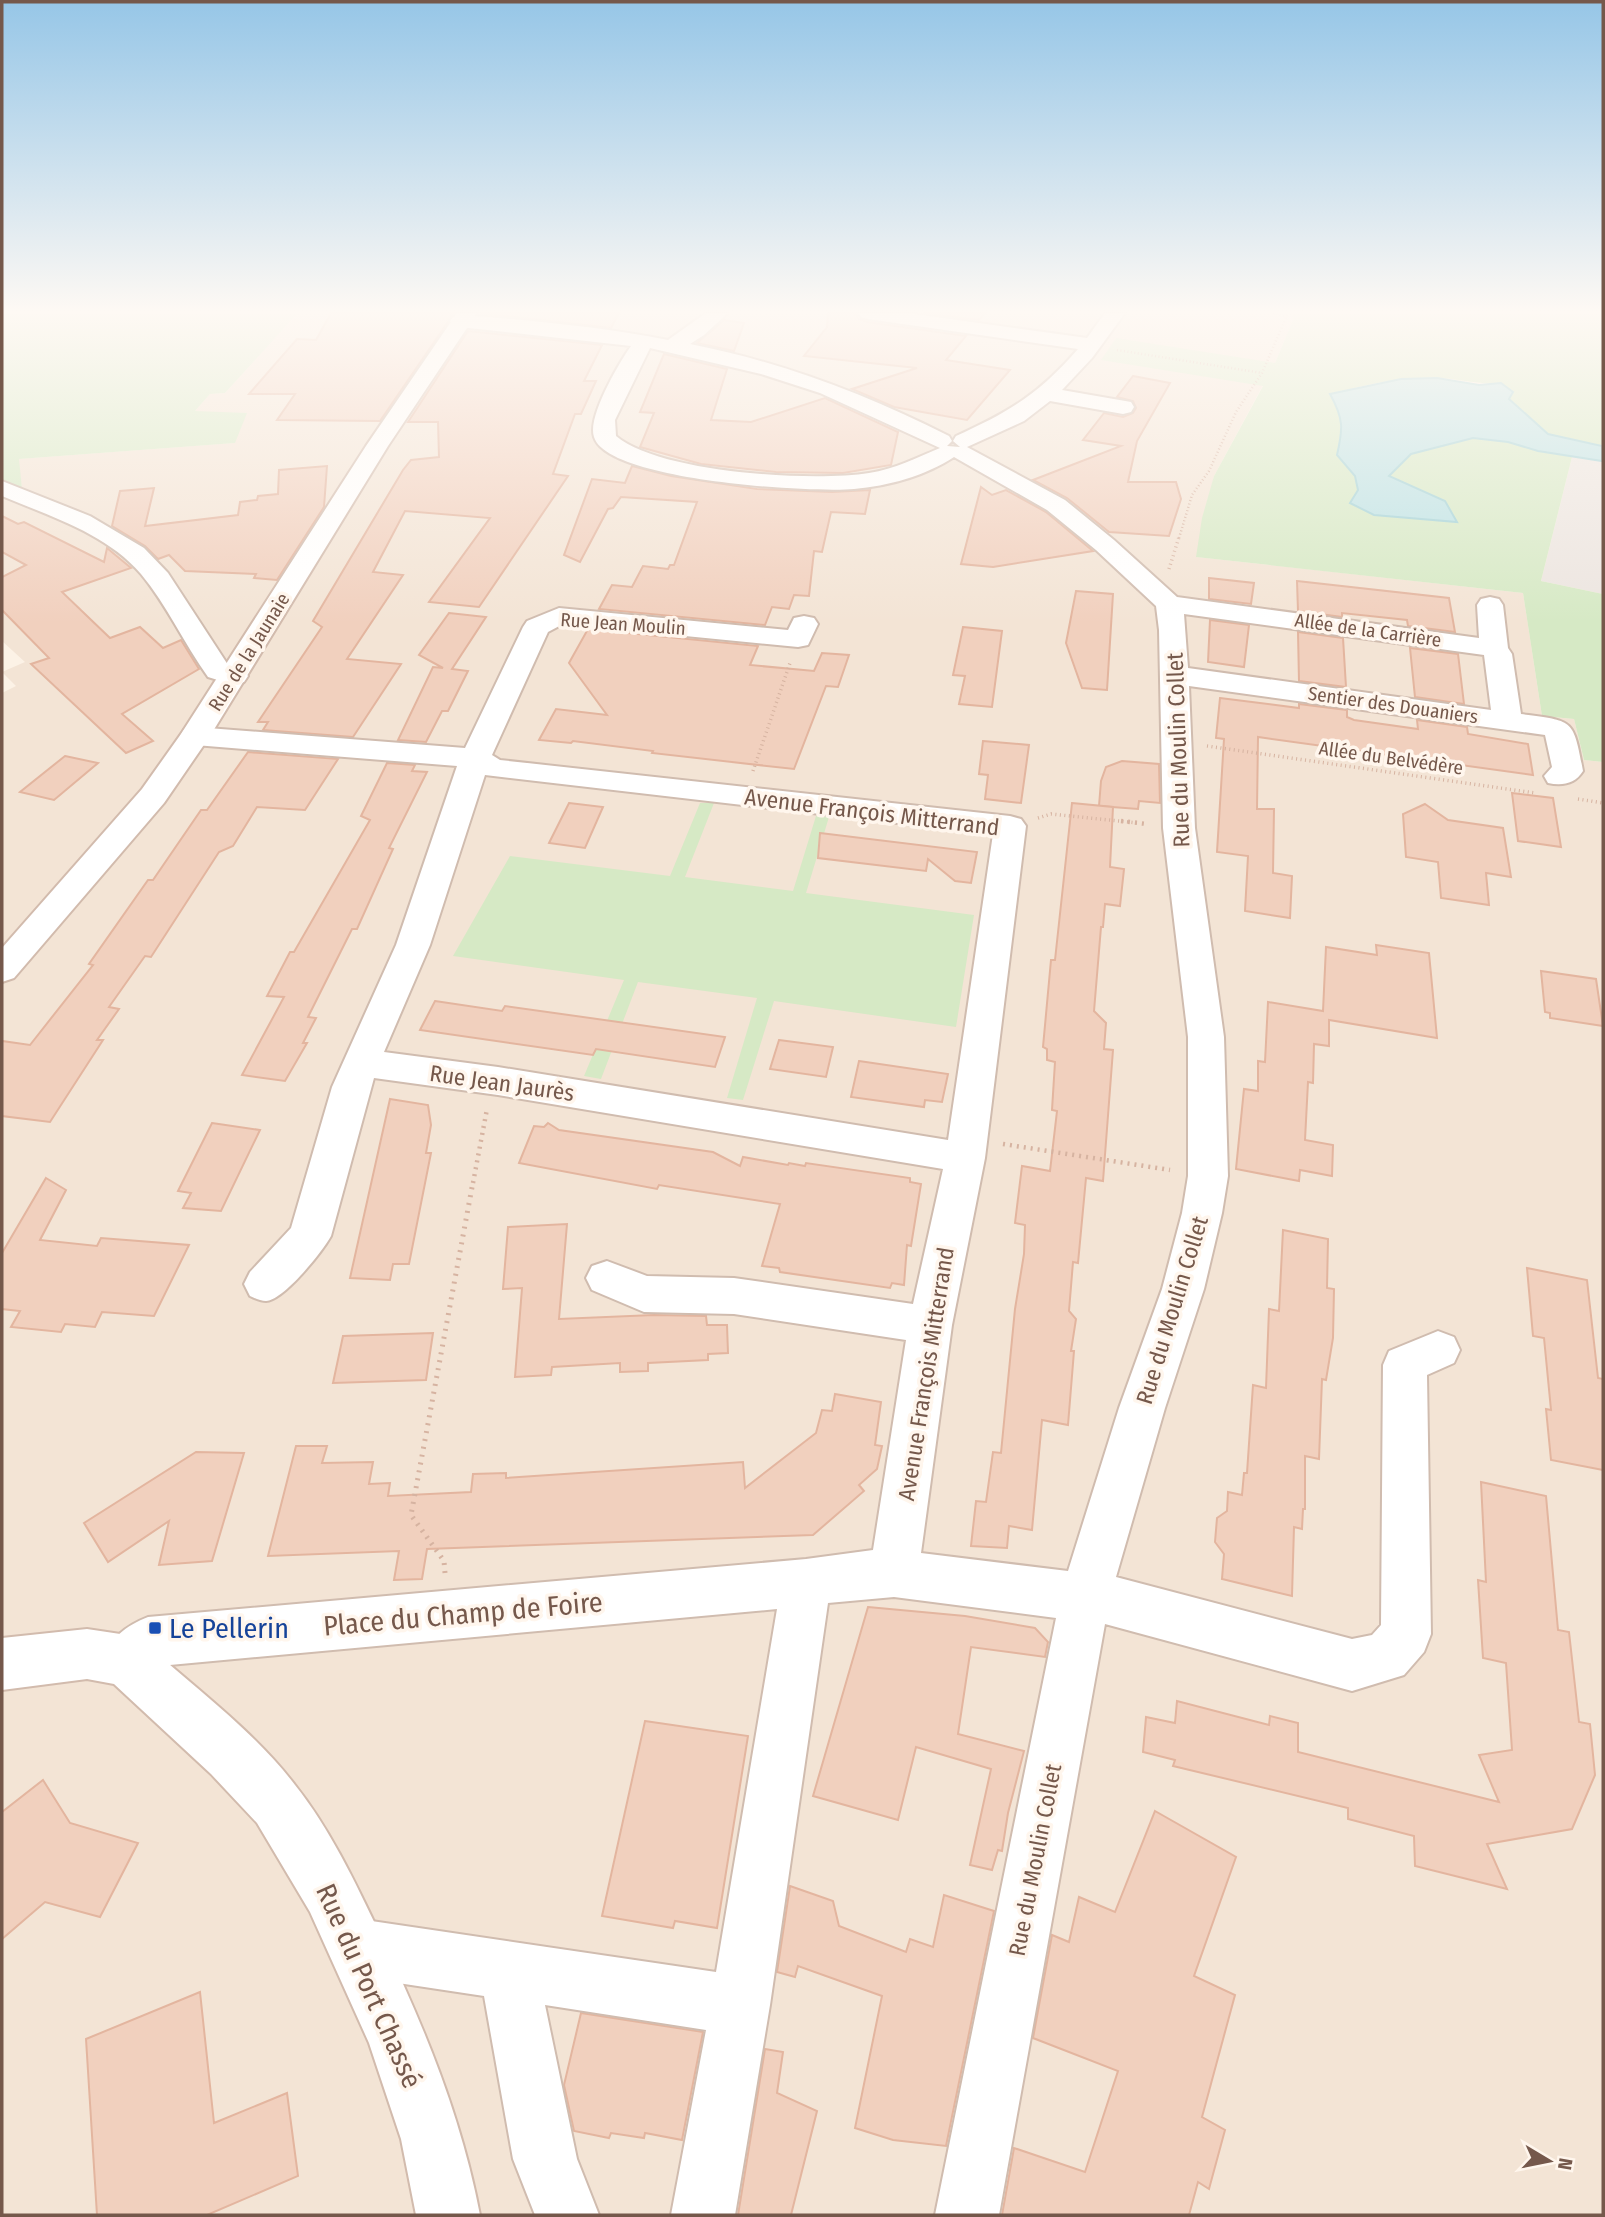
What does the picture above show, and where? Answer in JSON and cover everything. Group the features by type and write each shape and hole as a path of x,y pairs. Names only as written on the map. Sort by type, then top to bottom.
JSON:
{"street":[{"name":"Rue de la Jaunaie","path":"2,970 153,796 234,676 397,416"},
{"path":"605,416 606,438 621,451 647,461 797,483 845,483 882,478 920,465 1013,416"},
{"path":"896,416 1056,505 1163,597"},
{"path":"3,488 94,528 128,549 149,567 218,671 234,676"},
{"name":"Allée de la Carrière","path":"1163,597 1494,648"},
{"name":"Rue du Moulin Collet","path":"967,2215 1085,1598 1142,1408 1183,1289 1202,1213 1208,1176 1206,1037 1178,828 1172,625 1163,597"},
{"path":"1490,605 1494,648 1498,654 1507,720"},
{"name":"Rue Jean Moulin","path":"475,758 537,627 549,619 559,616 801,632"},
{"name":"Sentier des Douaniers","path":"1174,675 1553,727 1561,732 1568,771 1558,789"},
{"name":"Avenue François Mitterrand","path":"195,736 475,758 492,768 1010,826 966,1148 930,1325 894,1573"},
{"path":"265,1284 310,1236 351,1087 413,945 475,758"},
{"name":"Rue Jean Jaurès","path":"361,1063 966,1148"},
{"path":"607,1278 644,1294 734,1296 930,1325"},
{"name":"Place du Champ de Foire","path":"127,1661 148,1642 894,1573 1120,1602 1352,1665 1386,1657 1406,1634 1405,1365 1438,1350"},
{"path":"703,2215 740,2005 806,1583"},
{"path":"2,1664 88,1654 127,1661"},
{"name":"Rue du Port Chassé","path":"127,1661 230,1755 276,1804 330,1892 397,2036 432,2139 448,2215"},
{"path":"358,1948 740,2005"},
{"path":"509,1971 545,2158 567,2215"}],"path":[{"path":"1163,597 1183,518 1192,495 1209,471 1234,416"},
{"path":"744,797 801,632"},
{"name":"Allée du Belvédère","path":"1176,746 1558,789 1603,803"},
{"path":"1010,826 1051,814 1178,828"},
{"path":"450,1615 444,1561 411,1515 485,1114 498,1081"},
{"path":"966,1148 1208,1176"}],"shaded area":[{"path":"200,416 1246,416 1214,476 1197,557 1523,593 1542,716 1574,719 1584,760 1603,762 1603,2215 2,2215 2,693 16,686 2,672 25,662 2,641 2,500 22,489 18,459 234,443"},
{"path":"1602,446 1603,594 1541,581 1572,457 1602,461"}],"green space":[{"path":"2,416 246,416 235,443 19,459 22,489 2,500"},
{"path":"1246,416 1339,416 1340,439 1337,455 1355,476 1358,490 1416,489 1389,476 1411,454 1473,438 1508,442 1572,457 1541,581 1603,594 1603,762 1584,760 1574,719 1542,716 1523,593 1196,557 1202,518 1214,476"},
{"path":"1529,416 1603,416 1603,446 1548,434"},
{"path":"700,803 714,803 685,877 793,891 816,816 829,817 806,893 974,915 956,1027 774,1001 743,1100 727,1098 757,998 638,982 601,1079 584,1076 624,980 453,956 510,856 670,876"}],"water":[{"path":"1339,416 1528,416 1548,434 1602,446 1602,461 1538,451 1508,442 1473,438 1411,454 1389,476 1445,501 1457,522 1374,515 1350,503 1358,490 1355,476 1337,455"}],"building":[{"path":"279,416 383,416 380,421 277,420"},
{"path":"412,416 574,416 553,474 568,476 479,607 429,602 490,518 405,511 373,572 403,575 347,659 401,664 353,737 263,730 268,722 258,722 322,627 313,621 403,470 411,460 439,457 438,422 408,422"},
{"path":"653,416 712,416 711,420 751,422 768,416 865,416 898,432 891,465 843,473 776,472 701,464 640,447"},
{"path":"947,416 970,416 967,420"},
{"path":"1101,416 1151,416 1137,441 1128,482 1176,482 1181,499 1169,536 1109,532 1067,498 1033,480 1121,446 1083,440"},
{"path":"327,466 324,507 277,580 254,578 256,574 185,571 169,555 158,559 145,546 112,526 120,491 154,488 145,526 238,515 240,502 257,500 258,496 278,494 279,470"},
{"path":"632,466 671,476 757,489 832,492 870,490 865,514 831,512 822,552 814,551 809,596 794,595 789,609 772,607 765,625 599,609 612,585 632,587 643,566 668,569 670,565 674,565 697,502 621,497 613,508 608,509 580,562 564,555 592,479 625,483"},
{"path":"981,487 992,495 1006,490 1046,512 1093,551 993,567 961,564"},
{"path":"2,516 18,524 24,522 104,562 107,548 131,568 62,592 110,638 140,627 163,648 181,640 199,669 122,714 153,741 126,753 31,664 49,658 2,610 2,577 26,565 2,552"},
{"path":"1209,578 1254,583 1251,604 1209,599"},
{"path":"1297,581 1449,598 1455,632 1408,626 1407,620 1342,613 1342,617 1298,611"},
{"path":"1076,591 1113,594 1107,690 1082,688 1066,643"},
{"path":"449,613 486,617 452,669 468,671 448,711 442,711 426,742 398,740 433,667 443,668 419,655"},
{"path":"1210,620 1249,625 1244,667 1208,662"},
{"path":"963,627 1002,631 992,707 959,704 965,676 953,675"},
{"path":"588,629 758,646 750,665 814,671 822,653 849,655 838,687 826,686 794,769 573,741 539,740 556,709 607,715 569,663"},
{"path":"1298,632 1343,638 1346,687 1299,681"},
{"path":"1410,648 1458,654 1464,704 1415,697"},
{"path":"1220,698 1299,708 1299,704 1347,710 1347,717 1354,720 1418,729 1417,720 1467,727 1468,734 1528,744 1533,775 1258,737 1257,809 1274,809 1273,873 1292,876 1290,918 1245,911 1248,856 1217,852 1224,739 1216,738"},
{"path":"983,741 1029,745 1021,803 985,799 988,775 979,774"},
{"path":"248,752 338,759 305,810 257,807 233,846 219,852 151,957 145,956 109,1007 119,1009 97,1040 103,1040 50,1122 2,1116 2,1041 30,1045 93,965 89,964 148,880 153,880 201,810 207,810"},
{"path":"65,756 98,763 54,800 20,792"},
{"path":"1122,761 1159,764 1160,803 1139,801 1138,809 1099,806 1101,781 1106,767"},
{"path":"387,763 415,765 412,771 427,772 389,848 393,849 357,929 352,929 308,1017 316,1018 303,1043 307,1043 285,1081 242,1075 284,997 267,996 290,952 294,952 370,820 361,816"},
{"path":"1512,793 1553,798 1561,847 1518,841"},
{"path":"569,803 603,807 585,848 549,843"},
{"path":"1072,803 1113,807 1110,867 1124,869 1120,906 1105,904 1094,1011 1106,1023 1104,1049 1113,1050 1103,1181 1086,1178 1078,1263 1073,1262 1069,1311 1076,1319 1071,1351 1074,1351 1068,1425 1042,1420 1032,1530 1009,1526 1007,1548 971,1546 976,1501 986,1502 993,1452 1001,1453 1015,1309 1024,1254 1025,1225 1015,1223 1022,1166 1050,1171 1057,1111 1052,1110 1055,1062 1047,1060 1047,1049 1043,1047 1051,960 1055,960"},
{"path":"1425,804 1448,820 1503,828 1511,877 1486,873 1489,905 1441,898 1438,862 1406,857 1403,814"},
{"path":"820,833 977,852 971,883 955,881 928,859 926,871 818,858"},
{"path":"1376,945 1429,953 1437,1038 1329,1020 1329,1046 1314,1044 1313,1083 1308,1082 1305,1140 1333,1145 1332,1176 1300,1170 1299,1181 1236,1169 1244,1089 1258,1091 1258,1061 1265,1062 1268,1002 1323,1011 1326,947 1377,955"},
{"path":"1541,971 1596,979 1603,1026 1550,1018 1550,1013 1545,1012"},
{"path":"435,1001 502,1011 505,1006 725,1037 715,1067 596,1049 593,1055 420,1030"},
{"path":"779,1040 833,1047 826,1077 770,1069"},
{"path":"859,1061 948,1074 942,1102 925,1100 924,1107 851,1097"},
{"path":"390,1099 428,1105 431,1125 426,1153 431,1153 409,1264 393,1264 390,1280 350,1278"},
{"path":"212,1123 260,1130 221,1211 183,1208 191,1193 178,1191"},
{"path":"548,1123 559,1130 713,1152 740,1166 743,1157 788,1165 805,1166 806,1163 910,1178 910,1182 921,1184 911,1246 907,1245 904,1285 892,1283 890,1288 780,1272 779,1268 762,1266 780,1204 659,1185 657,1189 519,1163 534,1126 544,1127"},
{"path":"46,1178 66,1190 40,1240 97,1246 101,1238 189,1245 154,1316 102,1312 95,1327 65,1324 61,1332 11,1327 20,1311 2,1309 2,1253"},
{"path":"567,1224 559,1319 706,1316 707,1325 727,1325 728,1353 708,1354 708,1360 648,1363 648,1371 620,1372 620,1363 552,1367 551,1375 515,1377 522,1288 503,1289 508,1227"},
{"path":"1283,1230 1328,1239 1327,1288 1334,1289 1333,1338 1326,1380 1322,1379 1319,1459 1305,1456 1305,1509 1302,1529 1294,1527 1292,1596 1222,1579 1224,1554 1215,1542 1217,1518 1227,1511 1228,1492 1242,1495 1244,1473 1247,1473 1253,1385 1266,1388 1269,1309 1279,1311"},
{"path":"1527,1268 1587,1280 1598,1378 1603,1379 1603,1470 1551,1460 1546,1409 1551,1410 1544,1338 1533,1336"},
{"path":"433,1333 426,1380 333,1383 343,1336"},
{"path":"835,1394 881,1402 875,1445 882,1446 877,1469 859,1485 864,1491 813,1535 427,1549 422,1579 394,1580 399,1551 268,1556 296,1446 327,1446 322,1463 373,1462 369,1484 390,1483 388,1496 471,1492 473,1474 506,1473 506,1478 743,1462 745,1488 816,1433 822,1410 832,1411"},
{"path":"196,1452 244,1453 212,1561 159,1565 169,1521 108,1562 84,1523"},
{"path":"1481,1482 1546,1496 1558,1630 1569,1632 1579,1722 1590,1724 1595,1775 1572,1829 1487,1844 1507,1889 1415,1866 1414,1836 1348,1819 1348,1808 1173,1766 1175,1760 1143,1752 1146,1717 1175,1723 1177,1701 1269,1725 1270,1716 1298,1723 1298,1752 1499,1802 1479,1755 1512,1750 1506,1663 1483,1658 1478,1580 1486,1582"},
{"path":"868,1607 965,1616 1035,1628 1048,1642 1045,1657 971,1647 958,1734 1024,1751 1008,1813 1002,1851 998,1850 992,1870 970,1865 991,1769 916,1747 898,1820 813,1796"},
{"path":"645,1721 748,1736 717,1928 675,1921 673,1928 602,1916"},
{"path":"43,1780 70,1823 138,1843 100,1917 45,1902 2,1939 2,1812"},
{"path":"1155,1811 1236,1857 1194,1976 1235,1995 1202,2117 1225,2130 1209,2189 1198,2182 1189,2215 1002,2215 1014,2148 1085,2172 1118,2071 1033,2038 1052,1935 1069,1942 1079,1897 1115,1912"},
{"path":"790,1886 833,1901 839,1926 906,1952 910,1939 933,1947 944,1895 994,1911 946,2146 893,2140 855,2128 882,1996 798,1966 795,1977 777,1972"},
{"path":"200,1992 214,2123 287,2093 298,2176 207,2215 97,2215 86,2039"},
{"path":"581,2013 703,2032 682,2140 645,2133 644,2138 611,2133 609,2138 574,2131 564,2085"},
{"path":"765,2049 783,2052 777,2093 817,2111 791,2215 738,2215"}],"place":[{"name":"Le Pellerin","path":"155,1628"}]}
